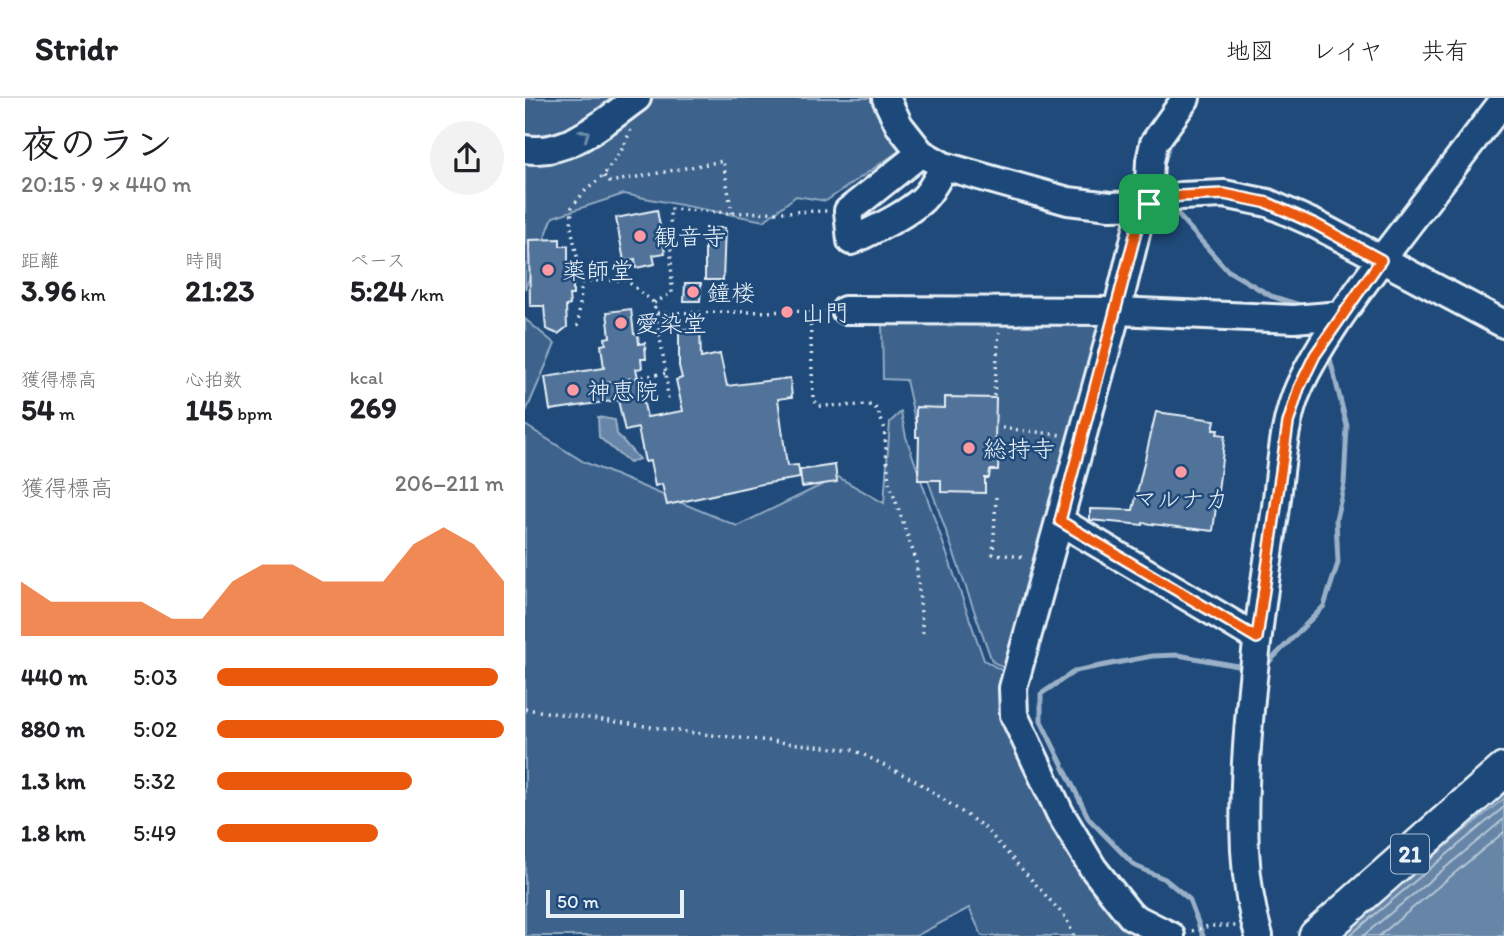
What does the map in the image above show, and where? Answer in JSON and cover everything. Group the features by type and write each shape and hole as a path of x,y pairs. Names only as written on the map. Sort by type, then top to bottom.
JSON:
{"main road":[{"name":"21","path":"1316,936 1504,770"}],"street":[{"path":"525,149 545,151 571,143 617,106 637,98"},
{"path":"886,98 899,125 921,153 944,166 1068,201 1110,206 1146,204 1180,196 1224,194 1268,203 1315,224 1504,324"},
{"path":"1177,934 1131,916 1093,868 1060,813 1014,715 1013,688 1146,204 1154,143 1186,98"},
{"path":"1259,936 1244,848 1248,730 1257,638 1288,423 1299,388 1315,355 1341,315 1504,100"},
{"path":"921,153 848,211 851,242 922,200 935,185 944,166"},
{"path":"845,310 1117,311 1294,319 1341,315"},
{"path":"1060,521 1257,638"}],"path":[{"path":"578,326 582,281 571,227 572,207 584,192 604,175 622,149 637,119 637,98"},
{"path":"604,175 610,182 723,161 732,213"},
{"path":"654,303 672,293 670,209 732,213 848,211"},
{"path":"582,281 626,280 654,303 668,401"},
{"path":"994,396 1001,309"},
{"path":"657,313 810,311 813,399 819,406 871,405 877,410 884,427 889,482 916,560 923,635"},
{"path":"601,384 666,373"},
{"path":"1002,428 1082,437"},
{"path":"996,497 993,554 1027,557 1049,563"},
{"path":"525,709 694,733 854,750 916,781 984,827 1066,918 1074,936"},
{"path":"1177,934 1209,926"}],"shaded area":[{"path":"525,98 881,98 899,151 826,201 796,196 764,221 624,194 553,217 525,289"},
{"path":"1108,316 1015,675 992,661 929,483 906,380 883,379 882,318"},
{"path":"525,319 555,344 525,414"},
{"path":"901,412 906,437 984,660 1016,679 1061,795 1150,936 982,936 969,908 916,936 525,936 525,425 584,462 737,526 838,477 884,503 890,422"}],"water":[{"path":"598,417 615,420 617,434 639,459 629,463 599,437"},
{"path":"1504,798 1504,936 1338,936"}],"building":[{"name":"観音寺","path":"657,210 665,253 653,255 655,264 636,268 635,259 624,261 616,218"},
{"path":"705,228 725,228 723,280 705,280"},
{"name":"薬師堂","path":"560,239 560,246 568,246 568,276 573,276 573,295 569,295 570,305 566,306 567,327 558,334 546,329 544,306 530,306 529,240"},
{"name":"鐘楼","path":"685,283 701,283 700,301 684,301"},
{"path":"631,309 634,334 638,334 639,344 645,343 646,359 641,359 642,368 636,369 647,417 683,411 676,380 682,378 679,366 679,329 700,329 701,358 720,354 727,386 790,378 792,397 778,399 787,466 798,465 800,478 667,505 662,484 655,486 650,461 645,462 638,428 625,431 618,400 550,410 545,377 604,368 601,345 606,344 605,338 610,337 607,312"},
{"name":"総持寺","path":"945,397 996,398 995,442 999,442 998,470 990,470 989,478 985,478 985,493 941,492 941,480 918,480 919,437 916,437 916,407 945,408"},
{"name":"マルナカ","path":"1156,412 1215,420 1213,430 1218,430 1217,434 1225,435 1213,531 1090,520 1090,509 1133,510"},
{"path":"835,465 837,482 802,487 800,470"}],"waterway":[{"path":"1161,172 1171,138"},
{"path":"1173,206 1227,270 1271,296 1306,307"},
{"path":"1268,663 1324,606 1338,563 1336,519 1344,484 1347,426 1329,355"},
{"path":"1203,936 1189,899 1165,879 1135,866 1089,819 1041,721 1041,694 1075,671 1152,656 1178,655 1243,667"}],"place":[{"name":"観音寺","path":"640,236"},
{"name":"薬師堂","path":"548,270"},
{"name":"鐘楼","path":"693,292"},
{"name":"山門","path":"787,312"},
{"name":"愛染堂","path":"621,323"},
{"name":"神恵院","path":"573,390"},
{"name":"総持寺","path":"969,448"},
{"name":"マルナカ","path":"1181,472"}],"route":[{"path":"1224,194 1268,203 1315,224 1381,260 1315,355 1299,388 1288,423 1257,638 1060,521 1143,205 1149,204 1180,196 1224,194"}]}
